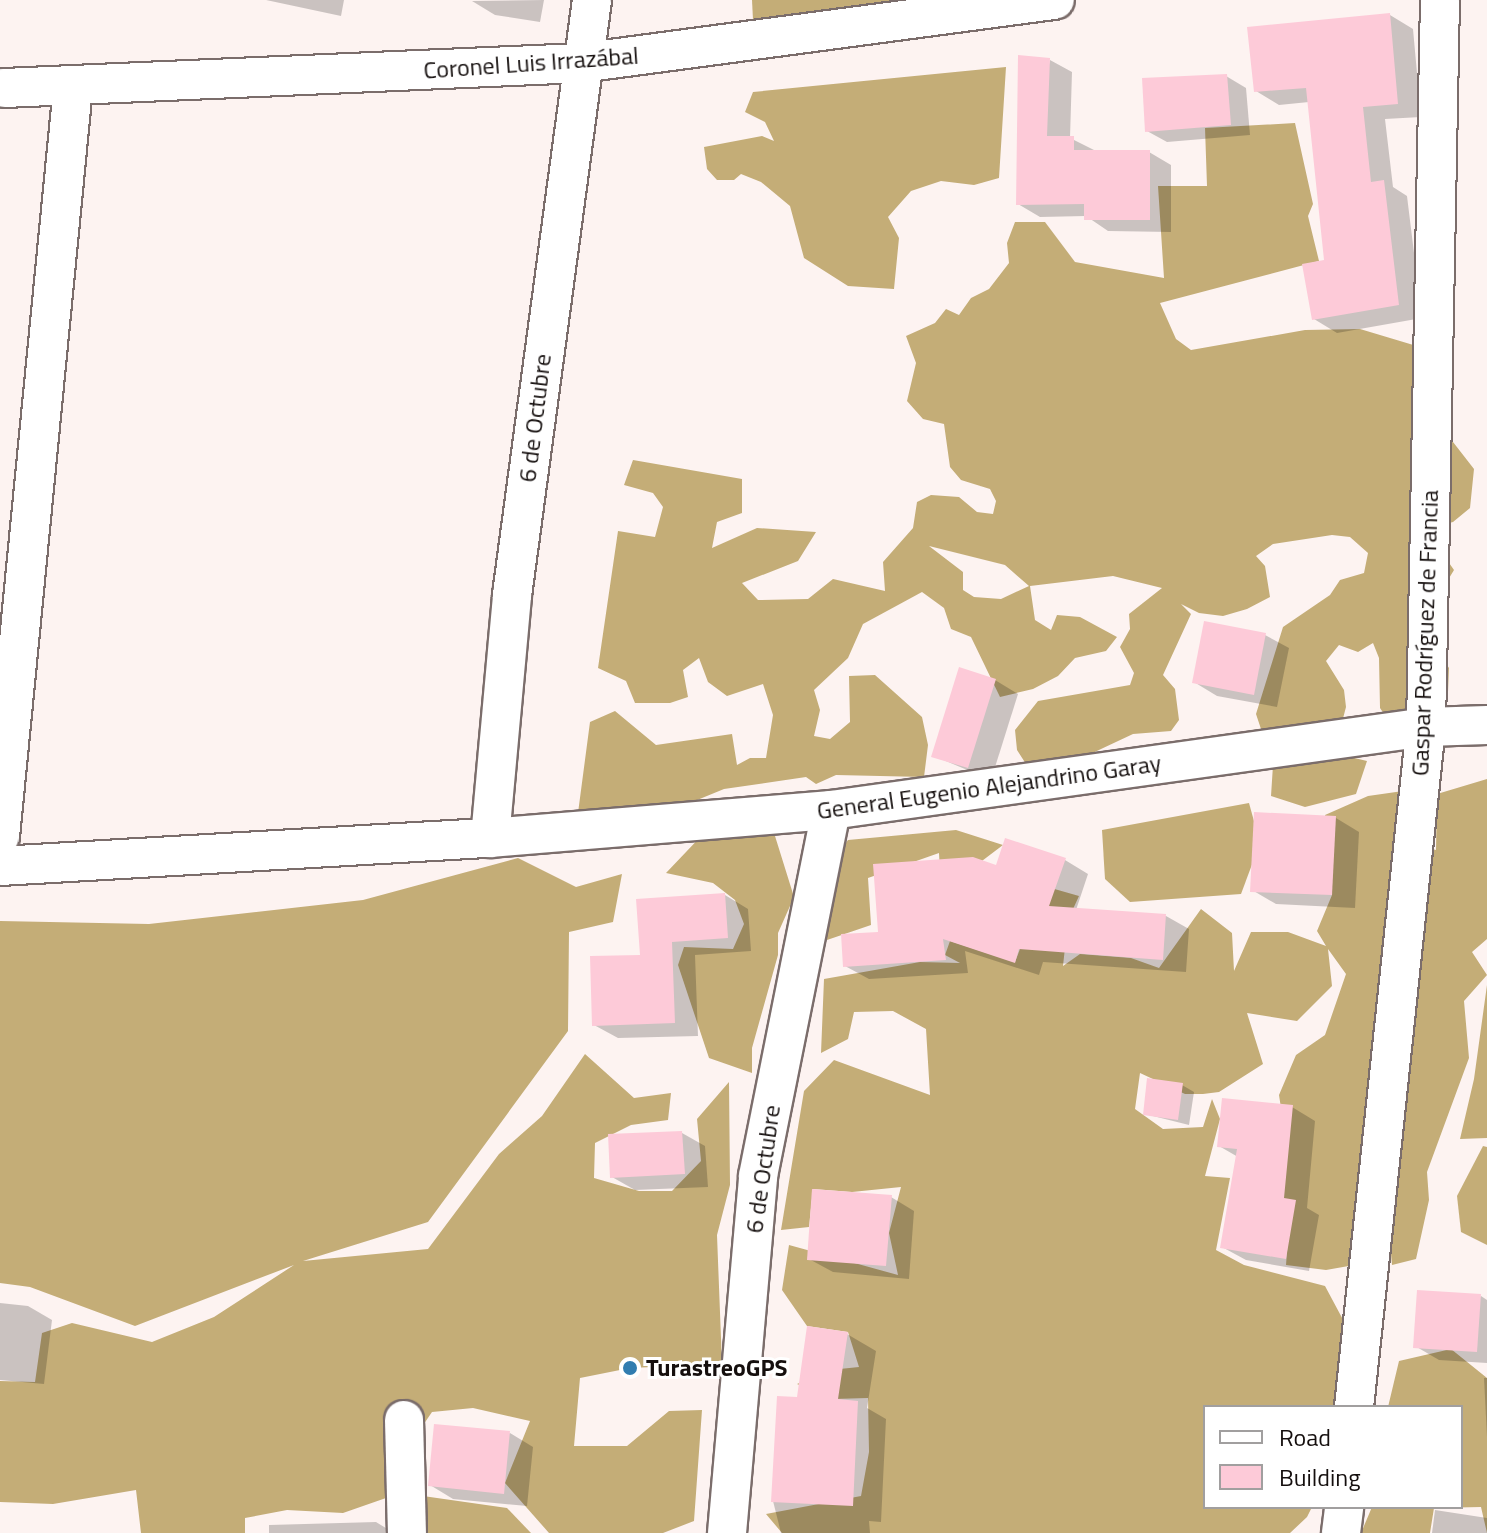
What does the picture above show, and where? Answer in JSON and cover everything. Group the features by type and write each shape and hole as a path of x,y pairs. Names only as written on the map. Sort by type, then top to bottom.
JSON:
{"street":[{"name":"6 de Octubre","path":"490,838 512,595 581,63 592,0"},
{"name":"Coronel Luis Irrazábal","path":"4,88 581,63 1055,0"},
{"name":"Gaspar Rodríguez de Francia","path":"1354,1405 1426,727 1440,0"},
{"path":"0,836 73,87"},
{"name":"General Eugenio Alejandrino Garay","path":"0,866 490,838 831,810 1426,727 1487,725"},
{"name":"6 de Octubre","path":"727,1533 758,1176 831,810"},
{"path":"404,1420 407,1533"},
{"path":"1341,1533 1344,1509"}],"shaded area":[{"path":"752,0 914,0 753,20"},
{"path":"1006,67 999,178 974,185 941,181 911,191 888,217 899,238 894,289 848,286 804,258 790,206 761,182 741,174 734,180 717,180 707,169 704,147 762,136 774,141 765,122 745,112 753,92"},
{"path":"1295,123 1313,204 1308,216 1319,261 1160,303 1176,339 1191,350 1305,330 1360,329 1420,347 1446,433 1474,469 1470,508 1453,522 1434,527 1438,547 1454,570 1434,603 1442,657 1449,668 1448,692 1392,726 1380,708 1379,658 1373,643 1358,652 1339,645 1326,661 1344,690 1346,707 1340,730 1317,749 1367,761 1356,794 1305,807 1271,796 1273,765 1256,714 1283,627 1330,595 1340,580 1364,573 1368,553 1350,537 1332,535 1273,544 1256,556 1265,566 1270,597 1247,609 1223,616 1199,613 1181,604 1191,614 1163,675 1175,689 1179,720 1171,731 1133,734 1084,757 1026,764 1017,750 1015,730 1038,701 1130,685 1134,673 1120,647 1130,629 1129,614 1162,588 1113,576 1030,586 1035,620 1051,630 1057,615 1080,617 1117,637 1106,651 1075,658 1058,676 1033,689 1000,697 971,637 951,629 944,608 922,592 863,624 848,658 814,690 820,710 814,736 830,739 850,722 849,676 875,675 922,717 928,745 924,777 836,775 816,784 806,777 724,789 685,805 578,813 590,722 615,711 656,745 732,734 737,765 750,758 766,758 773,715 763,684 727,696 708,682 699,658 683,670 688,697 670,703 635,703 626,681 598,668 618,531 655,537 663,507 653,493 624,485 633,460 742,479 742,513 717,522 712,548 757,528 816,532 798,561 742,583 758,600 808,599 833,579 885,591 883,562 913,528 917,502 931,495 959,497 977,512 993,514 996,501 990,489 961,480 950,467 944,424 923,419 907,401 916,363 906,336 935,323 946,309 959,315 971,298 989,289 1009,263 1007,243 1015,222 1045,222 1075,262 1164,278 1158,186 1207,186 1205,128","holes":["929,546 1005,565 1029,586 1001,599 974,597 963,590 963,572"]},
{"path":"1487,779 1487,939 1472,952 1487,975 1464,1001 1469,1058 1427,1172 1429,1200 1416,1259 1392,1265 1388,1220 1399,1163 1379,1177 1360,1264 1326,1270 1286,1265 1290,1212 1255,1193 1288,1154 1279,1095 1296,1055 1325,1035 1346,974 1328,949 1332,986 1297,1021 1247,1013 1263,1064 1219,1092 1203,1094 1185,1094 1140,1073 1135,1109 1163,1129 1203,1127 1212,1099 1220,1119 1205,1176 1230,1178 1216,1250 1244,1265 1325,1286 1348,1329 1348,1405 1203,1405 1203,1509 1311,1509 1307,1517 1290,1533 782,1533 766,1514 861,1496 869,1452 868,1398 833,1399 797,1384 830,1370 859,1367 848,1332 807,1326 782,1290 789,1245 898,1275 889,1233 901,1187 852,1192 813,1189 809,1227 781,1230 804,1091 834,1060 930,1095 926,1029 893,1011 854,1012 848,1039 821,1053 824,979 920,962 960,963 945,955 950,941 1015,962 1044,886 1079,896 1068,920 1063,966 1080,954 1131,958 1159,968 1201,909 1232,933 1234,971 1251,932 1288,932 1326,946 1317,931 1332,895 1325,815 1368,796 1410,790 1412,844 1436,850 1437,794"},
{"path":"1249,803 1260,843 1241,894 1130,902 1105,879 1102,830"},
{"path":"742,828 775,836 794,897 778,933 778,955 752,1048 752,1073 709,1058 678,965 684,947 733,949 744,924 735,900 713,883 666,873 706,831"},
{"path":"956,830 1003,845 941,892 939,853 868,878 871,925 827,940 825,871 848,840"},
{"path":"518,858 576,887 622,874 613,922 569,932 568,1031 428,1222 303,1261 428,1249 499,1154 542,1116 585,1054 634,1098 671,1093 668,1120 631,1125 595,1143 594,1178 639,1191 672,1191 701,1161 697,1119 729,1082 730,1185 717,1235 722,1364 630,1368 580,1378 574,1446 627,1446 669,1411 702,1410 694,1521 663,1533 549,1533 505,1483 530,1421 473,1408 432,1412 398,1462 386,1498 343,1513 287,1510 245,1518 245,1533 141,1533 136,1490 53,1504 0,1502 0,1381 35,1382 42,1333 72,1323 152,1342 214,1317 294,1265 135,1326 30,1287 0,1283 0,921 149,924 363,900"},
{"path":"1487,985 1487,1138 1460,1139 1474,1079"},
{"path":"1483,1146 1487,1147 1487,1245 1461,1232 1457,1196"},
{"path":"1451,1349 1487,1378 1487,1533 1481,1507 1463,1507 1463,1405 1388,1405 1399,1361"},
{"path":"416,1495 507,1508 531,1533 391,1533"},
{"path":"1371,1509 1434,1509 1430,1533 1361,1533"}],"building":[{"path":"1390,13 1398,104 1363,107 1371,182 1384,180 1399,305 1312,320 1302,264 1324,260 1306,88 1254,92 1247,27"},
{"path":"1018,55 1050,58 1047,136 1074,136 1074,150 1150,150 1150,220 1084,220 1084,204 1016,205"},
{"path":"1227,74 1231,125 1145,132 1142,78"},
{"path":"1204,621 1266,633 1254,695 1192,683"},
{"path":"959,667 996,679 968,768 931,757"},
{"path":"1254,812 1336,816 1332,895 1250,892"},
{"path":"1005,838 1066,858 1049,906 1166,914 1163,960 1019,949 1015,963 943,939 946,960 843,967 841,934 878,932 873,864 973,857 996,865"},
{"path":"725,893 728,938 672,942 675,1023 592,1026 590,956 640,955 636,899"},
{"path":"1147,1078 1183,1083 1178,1120 1143,1115"},
{"path":"1222,1098 1293,1105 1284,1198 1296,1200 1286,1259 1220,1248 1237,1149 1217,1147"},
{"path":"682,1131 685,1174 610,1178 608,1134"},
{"path":"812,1189 892,1195 886,1266 807,1260"},
{"path":"1417,1290 1481,1294 1477,1352 1413,1348"},
{"path":"807,1326 848,1332 838,1399 858,1401 853,1506 771,1502 777,1396 797,1397"},
{"path":"434,1424 510,1431 504,1494 428,1486"}],"place":[{"name":"TurastreoGPS","path":"630,1368"}]}
